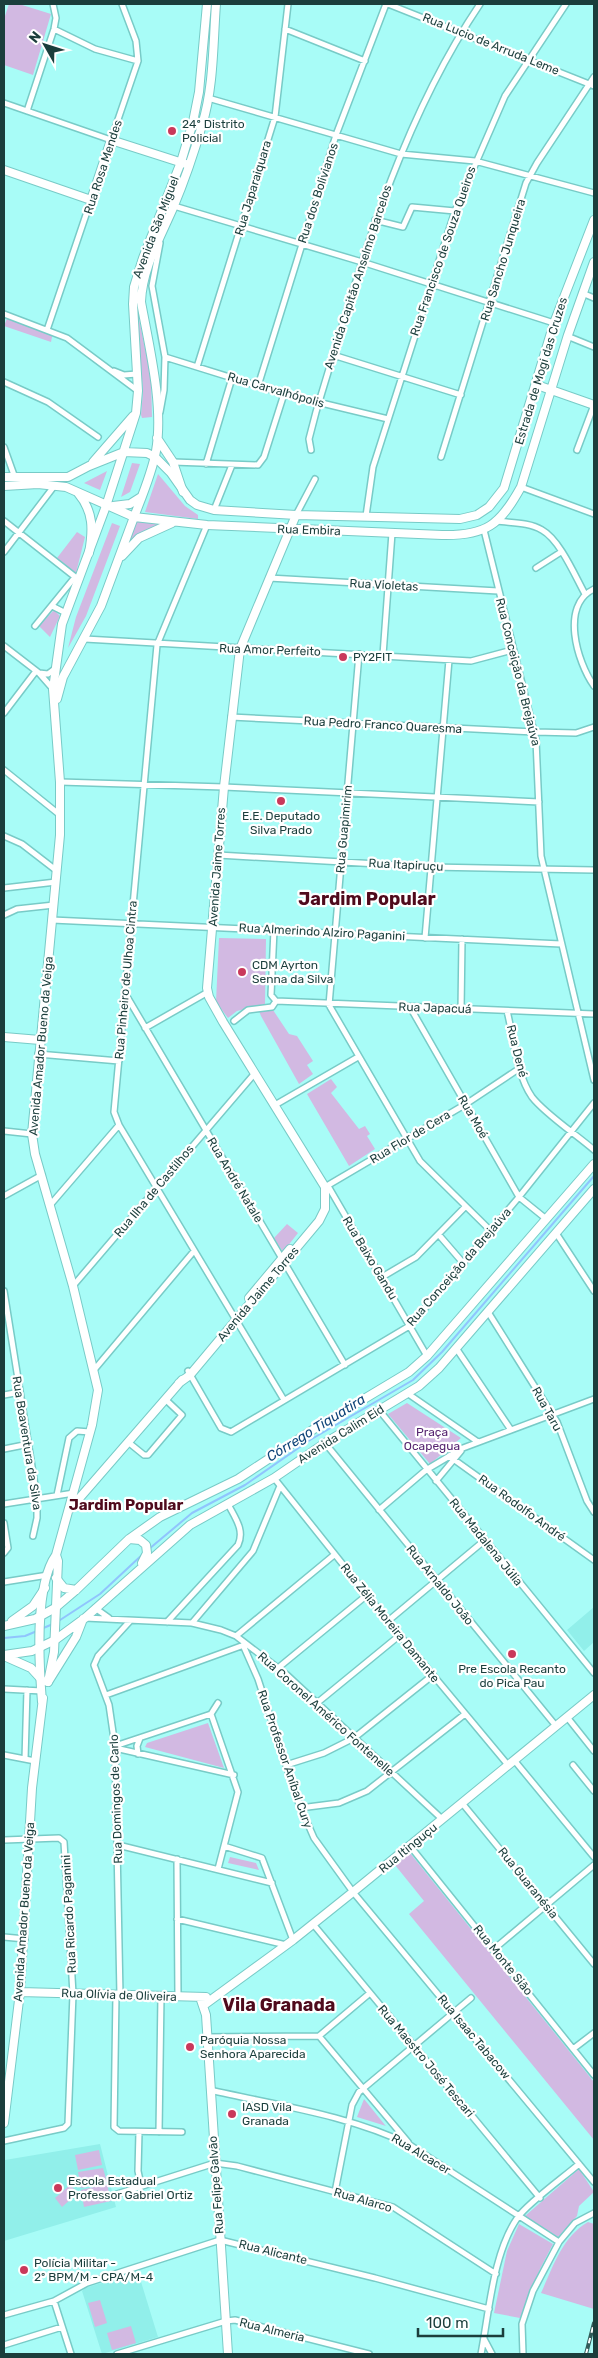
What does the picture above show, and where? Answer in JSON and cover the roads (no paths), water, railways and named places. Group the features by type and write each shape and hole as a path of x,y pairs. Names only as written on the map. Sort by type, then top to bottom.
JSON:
{"main road":[{"name":"Avenida São Miguel","path":"134,516 155,457 157,438 153,368 141,302 145,276 174,206 185,164 197,107 207,4"},
{"name":"Avenida São Miguel","path":"106,506 136,413 138,391 133,304 134,287 142,258 203,124 208,98 216,4"},
{"path":"111,140 185,164"},
{"name":"Rua Rosa Mendes","path":"92,200 111,140"},
{"path":"4,170 92,200"},
{"name":"Estrada de Mogi das Cruzes","path":"477,515 489,507 504,488 537,385 554,323 594,220"},
{"name":"Estrada de Mogi das Cruzes","path":"484,530 497,521 508,509 521,488 567,336 594,262"},
{"path":"537,385 594,405"},
{"path":"89,466 136,413"},
{"path":"157,438 172,462 183,492"},
{"path":"4,477 14,475 68,477 124,452 146,454 155,457"},
{"name":"Rua Embira","path":"155,457 171,473 183,492 197,505 214,510 296,515 451,519 477,515"},
{"path":"4,486 55,485 77,491 106,506 134,516"},
{"path":"77,491 88,506 92,519 89,554"},
{"path":"106,506 123,506 142,496"},
{"name":"Avenida Amador Bueno da Veiga","path":"4,2123 8,2065 20,1992 25,1939 28,1840 44,1680 39,1646 40,1618 48,1575 69,1511 98,1397 94,1370 73,1286 32,1134 61,815 56,711 53,689 60,633 77,578 89,554 106,506"},
{"name":"Avenida Jaime Torres","path":"208,992 224,787 240,649 296,515"},
{"name":"Rua Embira","path":"134,516 207,525 290,530 459,535 484,530"},
{"name":"Avenida Amador Bueno da Veiga","path":"56,711 60,684 101,606 134,516"},
{"path":"114,568 135,541 175,522"},
{"path":"208,992 223,1022 326,1186"},
{"path":"4,1038 40,1040"},
{"name":"Avenida Calim Eid","path":"4,1656 39,1646 55,1639 96,1608 178,1533 274,1478 324,1443 376,1402 427,1356 545,1218 594,1164"},
{"name":"Avenida Jaime Torres","path":"69,1511 319,1221 325,1209 326,1186"},
{"name":"Avenida Calim Eid","path":"4,1626 40,1618 55,1609 160,1517 238,1479 314,1429 376,1402 407,1394 429,1377 456,1348 594,1189"},
{"path":"133,1539 146,1545 145,1557 138,1570"},
{"name":"Avenida Amador Bueno da Veiga","path":"42,1702 44,1680 55,1639 56,1555"},
{"path":"56,1578 64,1588 76,1590"},
{"path":"4,1626 26,1612 45,1588"},
{"path":"4,1656 31,1668 44,1680 76,1637 84,1618"},
{"name":"Rua Itinguçu","path":"217,1996 354,1892 594,1695"},
{"name":"Rua Olívia de Oliveira","path":"20,1992 161,1996 202,2001 217,1996"},
{"path":"206,2015 217,1996"},
{"name":"Rua Felipe Galvão","path":"202,2001 206,2015 228,2354"}],"street":[{"path":"27,111 56,18 53,4 46,4"},
{"name":"Rua Rosa Mendes","path":"111,140 138,61 136,41 122,4"},
{"name":"Rua Japaraiquara","path":"197,367 275,117 288,4"},
{"name":"Rua Lucio de Arruda Leme","path":"387,4 529,58 592,85"},
{"name":"Rua dos Bolivianos","path":"258,386 336,135 387,4"},
{"name":"Avenida Capitão Anselmo Barcelos","path":"311,450 309,436 318,402 374,220 439,70 480,4"},
{"name":"Rua Francisco de Souza Queiros","path":"366,516 372,467 429,284 474,161 505,96 566,4"},
{"path":"54,29 95,49 138,61"},
{"path":"285,29 364,61"},
{"name":"Rua Sancho Junqueira","path":"441,457 529,176 592,85 594,77"},
{"path":"208,98 401,154 474,161 594,193"},
{"path":"4,103 111,140"},
{"name":"Rua Rosa Mendes","path":"47,330 92,200"},
{"path":"174,206 362,262 554,323"},
{"path":"374,220 403,226 412,207 455,210"},
{"name":"Avenida São Miguel","path":"157,428 164,390 165,357 152,286 161,235"},
{"path":"582,294 594,298"},
{"path":"4,314 75,343 138,391"},
{"path":"567,336 594,347"},
{"path":"333,355 461,395"},
{"name":"Rua Carvalhópolis","path":"165,357 284,394 388,419"},
{"path":"109,369 124,374 137,374"},
{"path":"206,464 232,378"},
{"path":"4,382 22,388 48,402 98,436"},
{"path":"172,462 255,466 263,461 284,394"},
{"path":"577,450 594,405"},
{"path":"4,447 14,475"},
{"path":"214,510 232,465"},
{"path":"296,515 315,479"},
{"path":"4,552 55,485"},
{"path":"521,488 594,514"},
{"path":"4,521 77,578 35,626"},
{"path":"497,521 528,525 542,530 550,536 585,594"},
{"name":"Rua Pinheiro de Ulhoa Cintra","path":"207,525 157,645 114,1112 119,1126 284,1400"},
{"name":"Rua Conceição da Brejaúva","path":"484,530 512,650 535,732 538,753 540,845 543,870 594,1080"},
{"path":"383,655 392,533"},
{"path":"536,568 561,552"},
{"name":"Rua Violetas","path":"269,578 498,591"},
{"path":"594,589 585,594 577,608 574,628 586,672 594,686"},
{"path":"52,606 66,613"},
{"name":"Rua Amor Perfeito","path":"85,639 157,645 383,655 449,660 480,660 512,650"},
{"path":"4,646 38,672 53,689"},
{"name":"Rua Guapimirim","path":"329,1005 359,654"},
{"path":"425,938 449,660"},
{"path":"38,672 48,674 56,668"},
{"path":"4,713 38,672"},
{"name":"Rua Pedro Franco Quaresma","path":"231,717 535,732 576,733 594,727"},
{"path":"4,770 61,815"},
{"path":"60,782 224,787 539,802"},
{"path":"4,836 22,844 57,872"},
{"name":"Rua Itapiruçu","path":"218,855 431,867 594,870"},
{"path":"4,888 56,882"},
{"path":"4,915 17,909 54,905"},
{"name":"Rua Almerindo Alziro Paganini","path":"52,920 213,926 561,944"},
{"path":"274,930 271,995 276,1001"},
{"path":"460,1010 462,940"},
{"path":"145,1028 208,992"},
{"name":"Rua André Natale","path":"126,995 345,1365"},
{"name":"Rua Japacuá","path":"234,1021 244,1011 272,1007 276,1001 329,1005 594,1014"},
{"path":"329,1005 424,1167 491,1231"},
{"name":"Rua Moé","path":"410,1007 520,1197 545,1218"},
{"name":"Rua Dené","path":"507,1012 520,1068 533,1098 594,1150"},
{"path":"38,1054 119,1061"},
{"path":"275,1105 358,1057"},
{"name":"Rua Flor de Cera","path":"326,1186 466,1104 520,1068"},
{"name":"Rua Ilha de Castilhos","path":"73,1286 255,1073"},
{"name":"Rua Conceição da Brejaúva","path":"189,1373 221,1428 227,1432 234,1430 411,1325 520,1197 594,1103"},
{"path":"50,1204 119,1126"},
{"path":"4,1132 32,1134"},
{"path":"4,1196 42,1175"},
{"name":"Rua Baixo Gandu","path":"326,1186 411,1325 427,1356"},
{"path":"382,1277 416,1257 439,1236 465,1207"},
{"path":"556,1232 594,1291"},
{"path":"439,1236 464,1264"},
{"path":"94,1370 194,1251"},
{"name":"Rua Boaventura da Silva","path":"4,1291 10,1340 37,1498 38,1518 34,1536"},
{"name":"Rua Taru","path":"488,1312 553,1414 587,1502 594,1512"},
{"path":"4,1341 10,1340"},
{"path":"456,1348 511,1430"},
{"path":"4,1395 20,1392"},
{"path":"407,1394 478,1442"},
{"path":"436,1481 452,1458 463,1448 594,1399"},
{"path":"128,1442 144,1455 148,1455 182,1415 165,1400"},
{"name":"Rua Madalena Júlia","path":"376,1402 426,1470 594,1673"},
{"path":"57,1495 70,1435 76,1431 90,1432"},
{"name":"Rua Arnaldo João","path":"324,1443 556,1726"},
{"path":"4,1449 28,1444"},
{"path":"378,1510 426,1470 452,1458"},
{"name":"Rua Rodolfo André","path":"452,1458 594,1560"},
{"name":"Rua Zélia Moreira Damante","path":"274,1478 465,1714 511,1763 594,1858"},
{"path":"192,1623 253,1552 280,1486"},
{"path":"4,1504 74,1493"},
{"path":"167,1622 238,1545 241,1535 240,1528 228,1504"},
{"path":"4,1523 8,1548 4,1553"},
{"path":"388,1621 485,1540"},
{"path":"236,1636 334,1554"},
{"path":"4,1582 48,1575"},
{"path":"278,1668 367,1595"},
{"path":"96,1608 111,1620"},
{"name":"Rua Coronel Américo Fontenelle","path":"84,1618 192,1623 221,1630 236,1636 245,1645 278,1668 442,1819"},
{"name":"Rua Domingos de Carlo","path":"130,1621 95,1660 95,1670 112,1715 115,1747 118,1845 118,1995 114,2127 119,2131 138,2132"},
{"path":"317,1703 400,1635"},
{"path":"106,1695 245,1645"},
{"name":"Rua Professor Aníbal Cury","path":"245,1645 300,1808 314,1838 354,1892"},
{"path":"286,1765 324,1753 354,1738 433,1675"},
{"path":"4,1689 42,1691"},
{"path":"25,1759 27,1690"},
{"path":"115,1747 212,1714 218,1703"},
{"path":"212,1714 234,1775 238,1792 218,1869"},
{"path":"300,1808 339,1803 353,1798 391,1774 465,1714"},
{"path":"567,1717 594,1751"},
{"path":"138,1754 136,1746 140,1738"},
{"path":"115,1747 138,1754 234,1775"},
{"path":"4,1755 35,1761"},
{"path":"573,1765 594,1791"},
{"name":"Rua Guaranésia","path":"462,1803 594,1964"},
{"name":"Rua Ricardo Paganini","path":"28,1840 59,1838 66,1846 73,1994"},
{"path":"4,1840 28,1840"},
{"path":"118,1845 272,1884"},
{"path":"177,1919 289,1943 272,1884 262,1858 224,1846"},
{"name":"Rua Monte Sião","path":"410,1846 594,2076"},
{"path":"176,1859 178,1997"},
{"path":"494,1949 594,1865"},
{"name":"Rua Isaac Tabacow","path":"354,1892 594,2182"},
{"name":"Rua Maestro José Tescari","path":"313,1924 540,2198"},
{"path":"4,1937 25,1939"},
{"path":"207,2037 319,2036 370,1993"},
{"path":"4,2141 64,2128 68,2124 73,1994"},
{"path":"159,2132 161,1996"},
{"path":"335,2192 352,2105 363,2087 471,1998"},
{"path":"573,2049 594,2033"},
{"path":"319,2036 410,2144"},
{"name":"Rua Alcacer","path":"210,2090 348,2122 376,2130 410,2144 559,2242"},
{"path":"141,2185 138,2172 138,2132 182,2132"},
{"path":"117,2194 215,2163"},
{"name":"Rua Alarco","path":"215,2163 237,2166 402,2212 496,2274"},
{"path":"481,2354 496,2274 504,2247 518,2216 579,2164"},
{"path":"524,2354 522,2324 527,2307 559,2242 575,2223 594,2213"},
{"path":"4,2316 54,2302 87,2283 220,2240"},
{"name":"Rua Alicante","path":"220,2240 375,2278 489,2309"},
{"path":"54,2302 71,2354"},
{"name":"Rua Almeria","path":"117,2354 226,2321 242,2322 369,2354"},
{"path":"4,2345 62,2327"},
{"path":"484,2339 492,2354"}],"waterway":[{"name":"Córrego Tiquatira","path":"149,1549 192,1513 245,1485 310,1440 413,1380 442,1352 594,1176"},
{"name":"Córrego Tiquatira","path":"57,1622 100,1594 143,1554"},
{"name":"Córrego Tiquatira","path":"41,1629 53,1624"},
{"name":"Córrego Tiquatira","path":"4,1638 25,1636 37,1631"}],"railway":[{"path":"586,2354 594,2323"}],"place":[{"name":"24º Distrito Policial","path":"172,131"},
{"name":"PY2FIT","path":"343,657"},
{"name":"E.E. Deputado Silva Prado","path":"281,801"},
{"name":"CDM Ayrton Senna da Silva","path":"242,972"},
{"name":"Pre Escola Recanto do Pica Pau","path":"512,1654"},
{"name":"Paróquia Nossa Senhora Aparecida","path":"190,2047"},
{"name":"IASD Vila Granada","path":"232,2114"},
{"name":"Escola Estadual Professor Gabriel Ortiz","path":"58,2188"},
{"name":"Polícia Militar - 2º BPM/M - CPA/M-4","path":"24,2270"}],"district":[{"name":"Jardim Popular","path":"367,899"},
{"name":"Jardim Popular","path":"126,1505"},
{"name":"Vila Granada","path":"279,2005"}],"park label":[{"name":"Praça Ocapegua","path":"432,1439"}]}
